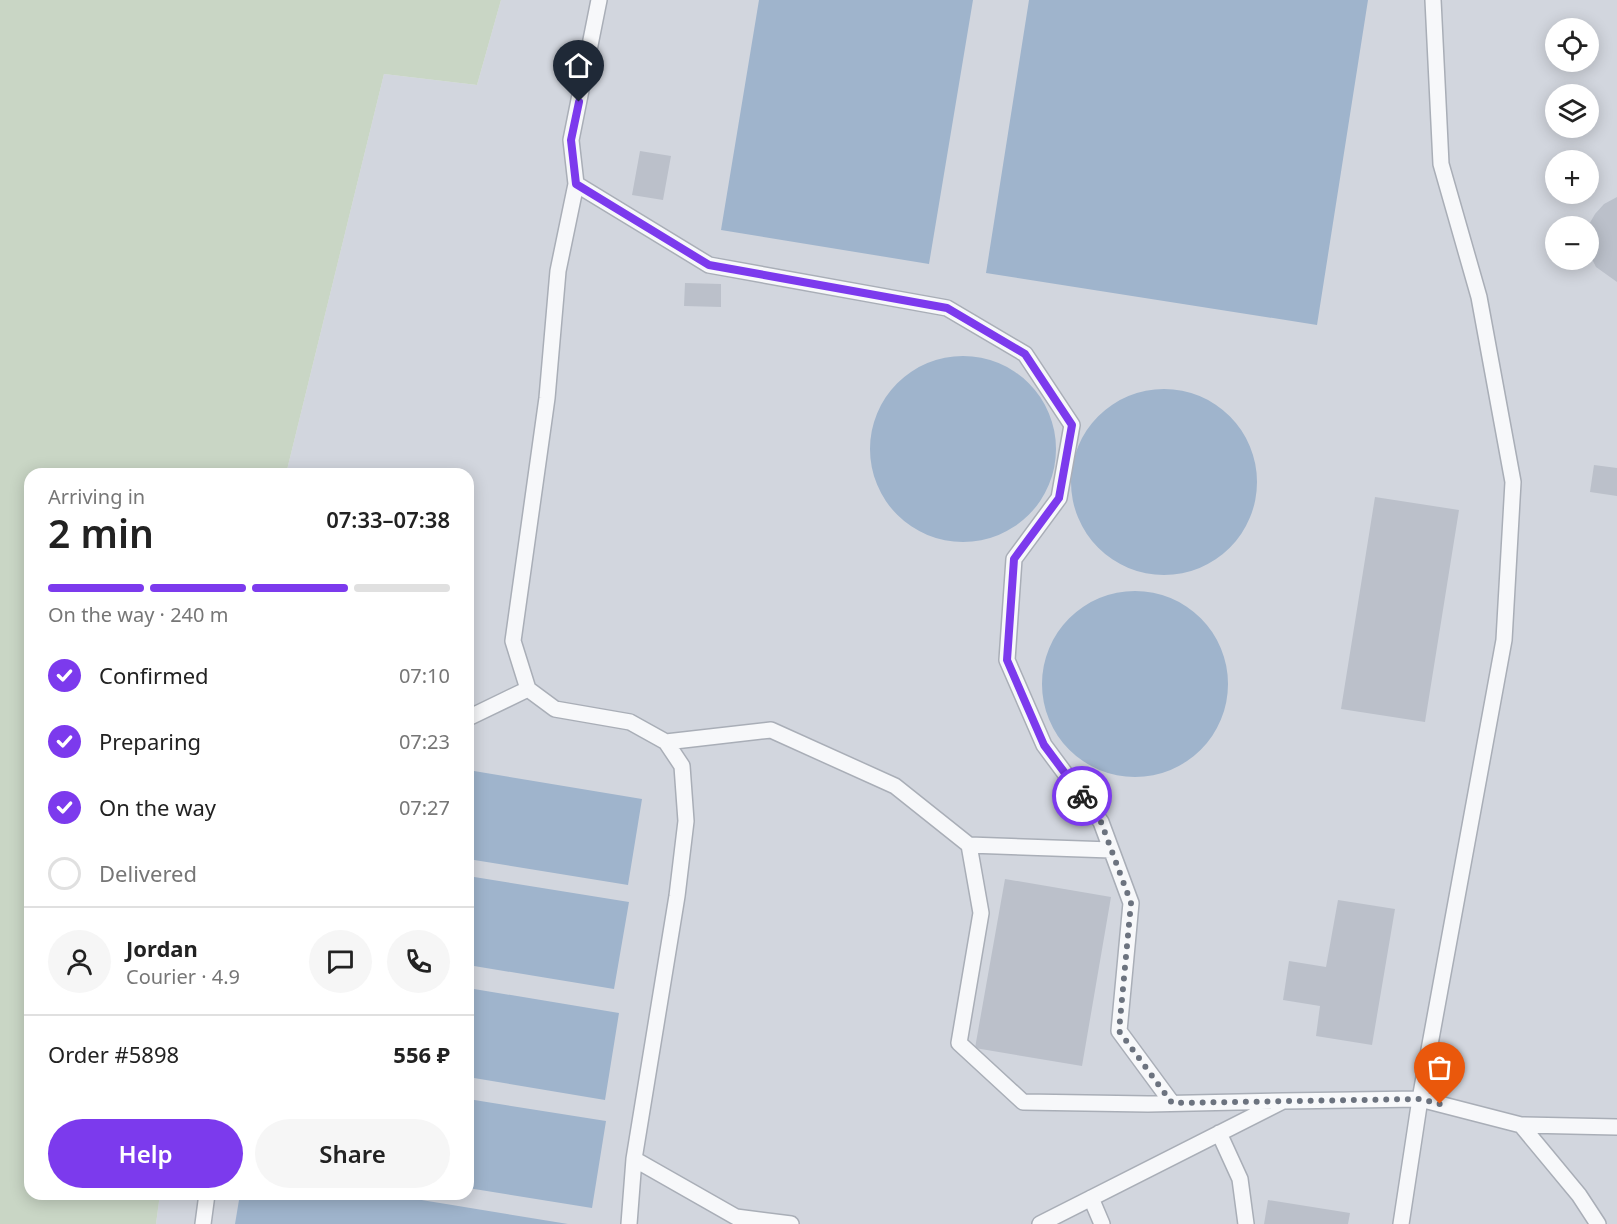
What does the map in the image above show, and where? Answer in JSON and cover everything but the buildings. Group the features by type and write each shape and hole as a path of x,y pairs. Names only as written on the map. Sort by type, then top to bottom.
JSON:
{"lane":[{"path":"599,0 571,140 576,184 558,271 547,398 513,641 528,689 555,709 630,722 666,742 682,766 686,821 677,896 634,1159 629,1224"},
{"path":"1401,1224 1420,1099 1504,640 1513,482 1479,297 1441,164 1433,0"},
{"path":"576,184 709,265 947,308 1025,354 1072,425 1059,498 1014,559 1007,660 1044,745 1101,822 1131,903 1119,1031 1172,1103"},
{"path":"474,715 528,689"},
{"path":"666,742 771,730 895,786 969,845 1111,850"},
{"path":"969,845 981,913 959,1043 1023,1102 1172,1103 1420,1099 1521,1125 1617,1127"},
{"path":"1040,1224 1282,1101"},
{"path":"1521,1125 1579,1195 1598,1224"},
{"path":"1219,1133 1240,1179 1246,1224"},
{"path":"634,1159 735,1217 791,1224"},
{"path":"1091,1198 1102,1224"},
{"path":"203,1224 206,1200"}],"shaded area":[{"path":"501,0 1617,0 1617,1224 156,1224 159,1200 474,1200 474,468 287,468 384,74 477,85"}],"green space":[{"path":"0,0 501,0 477,85 384,74 287,468 24,468 24,1200 159,1200 156,1224 0,1224"}],"water":[{"path":"759,0 973,0 929,264 721,230"},
{"path":"1029,0 1368,0 1317,325 986,273"},
{"path":"963,356 999,363 1029,383 1049,413 1056,449 1049,485 1029,515 999,535 963,542 927,535 897,515 877,485 870,449 877,413 897,383 927,363"},
{"path":"1164,389 1200,396 1230,416 1250,446 1257,482 1250,518 1230,548 1200,568 1164,575 1128,568 1098,548 1078,518 1071,482 1078,446 1098,416 1128,396"},
{"path":"1135,591 1171,598 1201,618 1221,648 1228,684 1221,720 1201,750 1171,770 1135,777 1099,770 1069,750 1049,720 1042,684 1049,648 1069,618 1099,598"},
{"path":"474,771 642,799 628,885 474,860"},
{"path":"474,877 629,902 614,989 474,966"},
{"path":"474,989 619,1013 605,1100 474,1078"},
{"path":"474,1100 606,1121 592,1208 474,1189"},
{"path":"239,1200 422,1200 568,1224 235,1224"}],"way so far":[{"path":"1082,796 1101,822 1131,903 1119,1031 1172,1103 1420,1099 1440,1104"}],"route":[{"path":"579,102 571,140 576,184 709,265 947,308 1025,354 1072,425 1059,498 1014,559 1007,660 1044,745 1082,796"}]}
